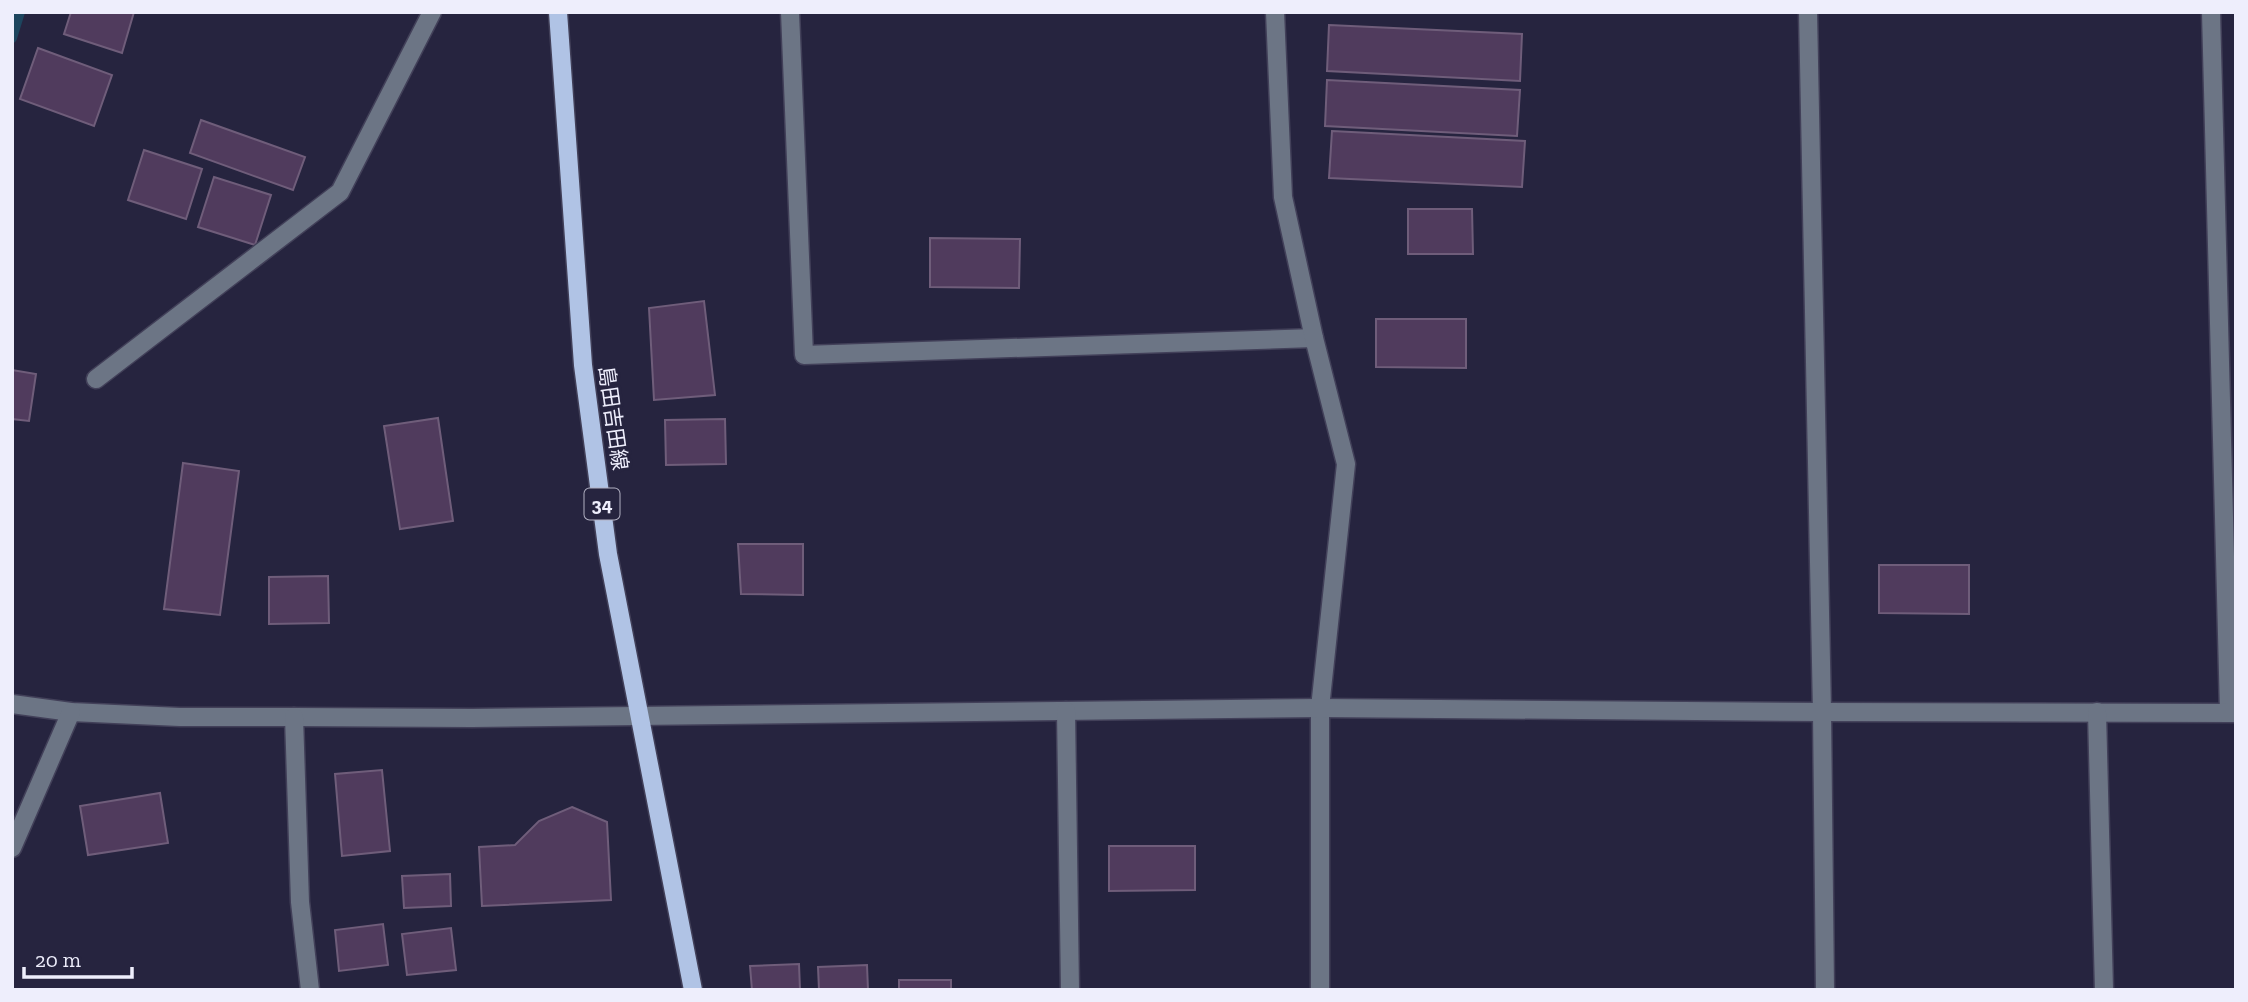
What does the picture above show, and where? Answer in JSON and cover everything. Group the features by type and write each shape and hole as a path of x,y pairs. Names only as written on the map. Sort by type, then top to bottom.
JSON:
{"main road":[{"name":"島田吉田線","path":"558,12 583,365 608,554 694,990"}],"street":[{"path":"96,379 341,192 432,12"},
{"path":"790,12 804,355 1314,338"},
{"path":"1275,12 1283,197 1314,338 1346,464 1320,708 1320,990"},
{"path":"1808,12 1825,990"},
{"path":"12,704 71,712 294,718 1320,708 2233,712 2211,12"},
{"path":"1066,711 1070,990"},
{"path":"12,848 71,712"},
{"path":"2097,712 2104,990"},
{"path":"294,718 300,902 310,990"}],"building":[{"path":"71,12 134,12 122,53 64,34"},
{"path":"1329,25 1522,34 1520,81 1327,71"},
{"path":"38,48 112,75 94,126 20,99"},
{"path":"1327,80 1520,90 1517,136 1325,126"},
{"path":"201,120 305,157 293,190 190,153"},
{"path":"1332,131 1525,141 1522,187 1329,178"},
{"path":"144,150 202,169 186,219 128,200"},
{"path":"214,177 271,195 255,245 198,227"},
{"path":"1408,209 1472,209 1473,254 1408,254"},
{"path":"930,238 1020,239 1019,288 930,287"},
{"path":"704,301 715,395 654,400 649,308"},
{"path":"1376,319 1466,319 1466,368 1376,367"},
{"path":"12,370 36,374 29,421 12,419"},
{"path":"438,418 453,521 400,529 384,426"},
{"path":"725,419 726,464 666,465 665,420"},
{"path":"183,463 239,471 220,615 164,609"},
{"path":"738,544 803,544 803,595 741,594"},
{"path":"1879,565 1969,565 1969,614 1879,613"},
{"path":"328,576 329,623 269,624 269,577"},
{"path":"382,770 390,851 342,856 335,774"},
{"path":"160,793 168,843 88,855 80,806"},
{"path":"572,807 607,822 611,900 482,906 479,847 515,845 539,821"},
{"path":"1109,846 1195,846 1195,890 1109,891"},
{"path":"450,874 451,906 404,908 402,876"},
{"path":"383,924 388,965 339,971 335,930"},
{"path":"451,928 456,970 407,975 402,934"},
{"path":"799,964 800,990 752,990 750,966"},
{"path":"867,965 868,990 819,990 818,967"},
{"path":"899,980 951,980 951,990 899,990"}],"waterway":[{"path":"12,38 20,12"}]}
